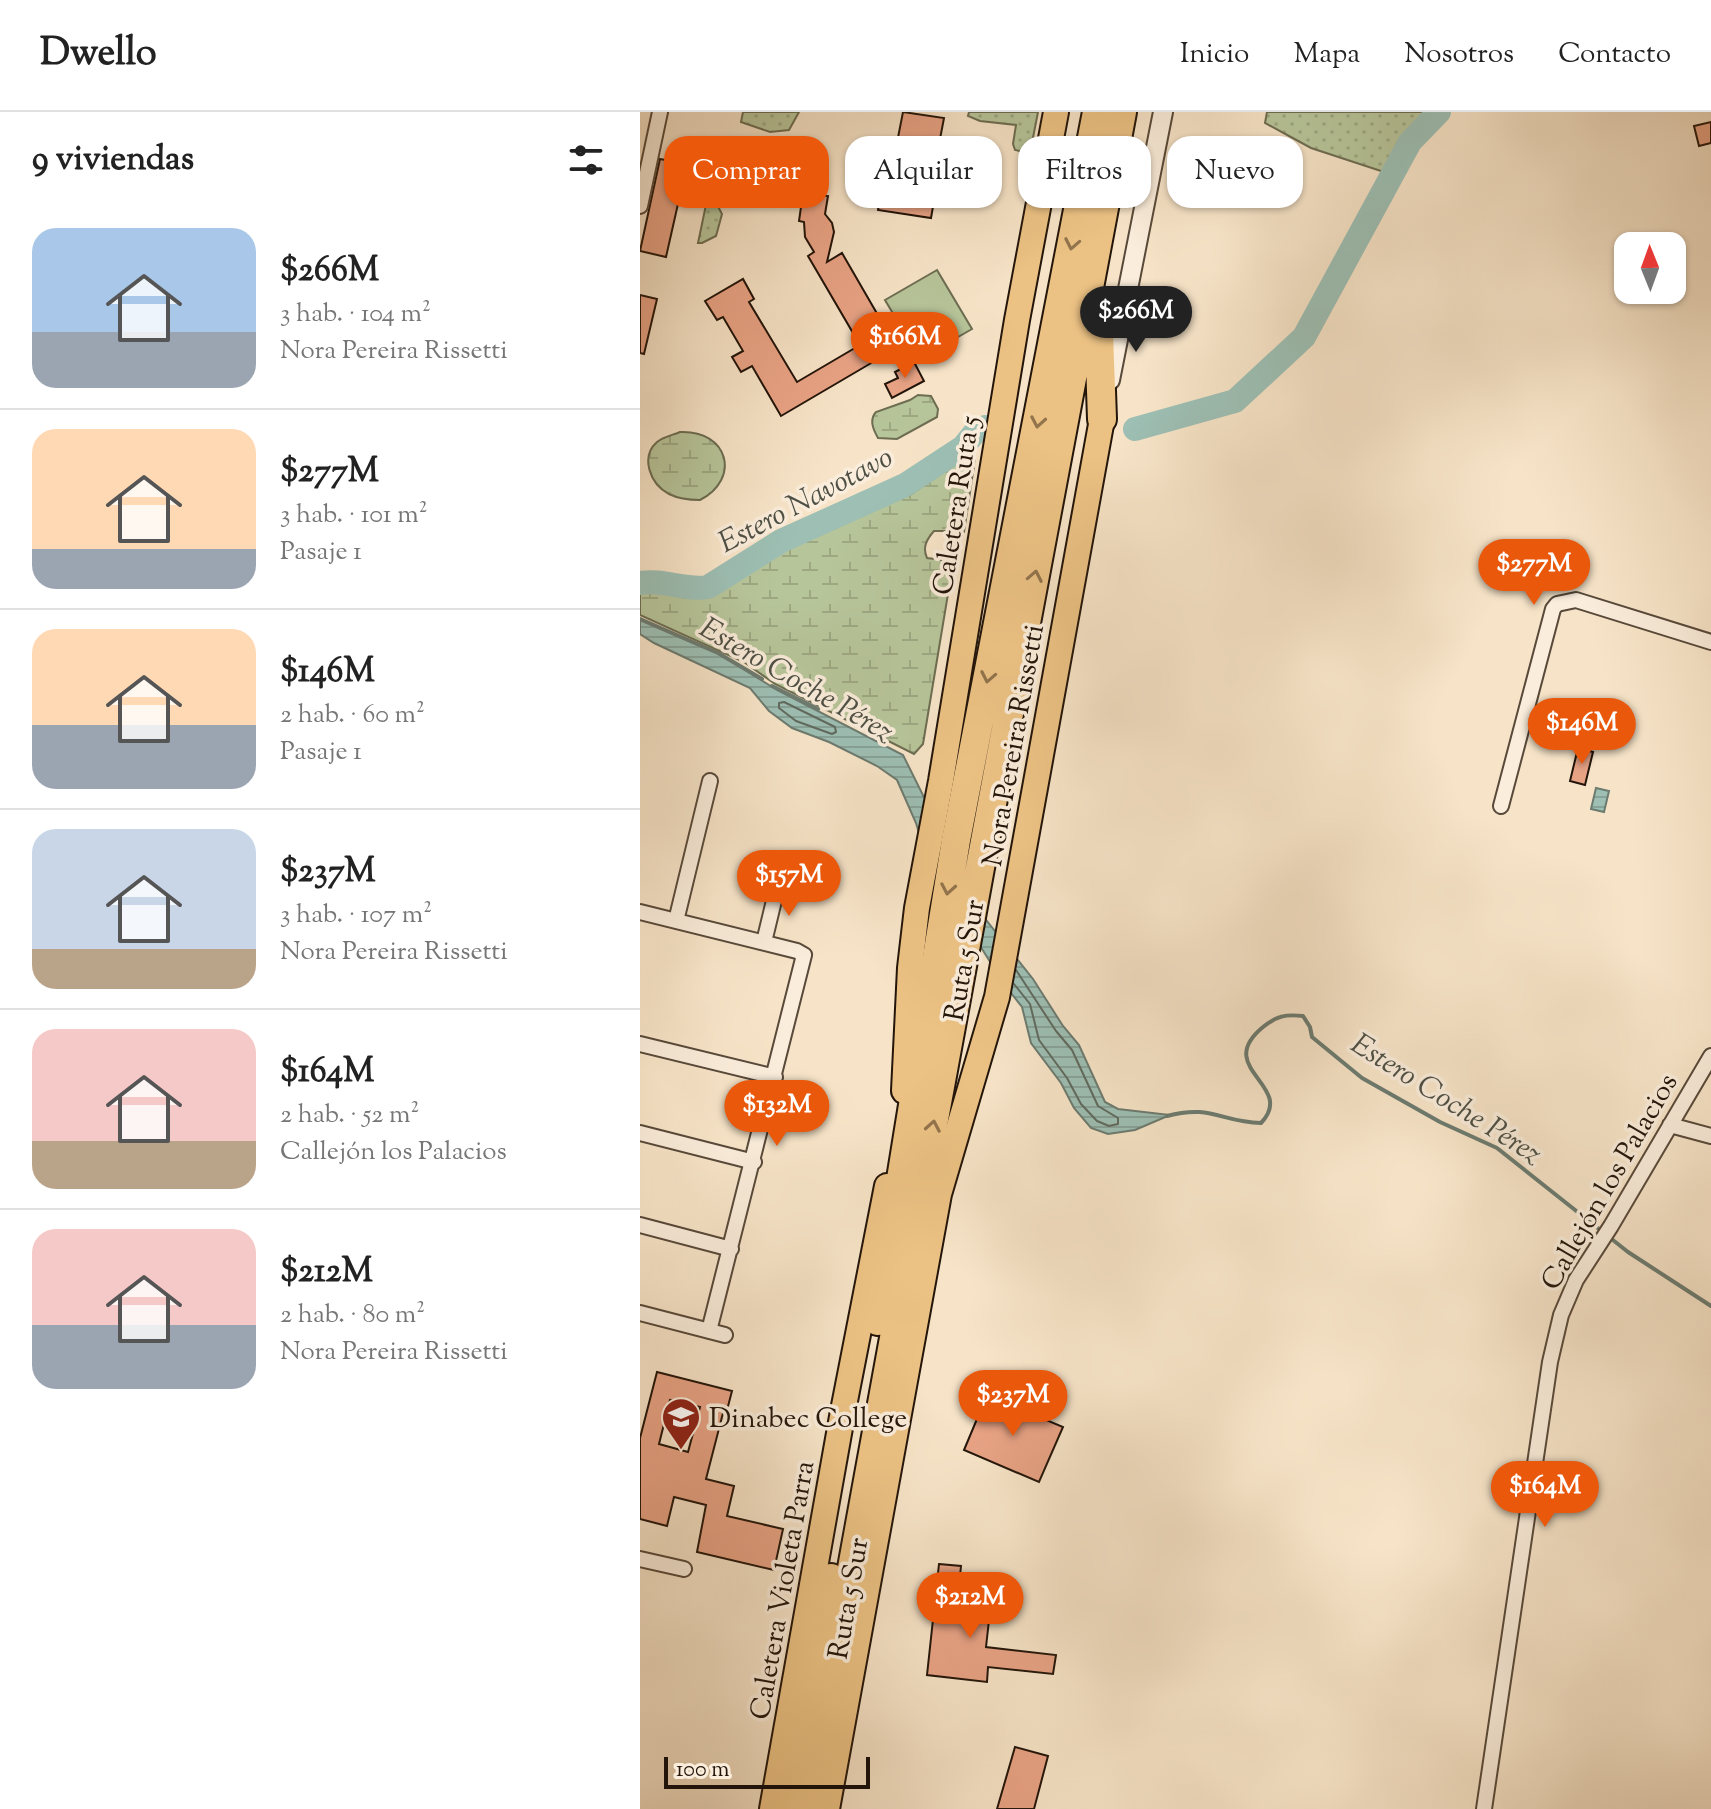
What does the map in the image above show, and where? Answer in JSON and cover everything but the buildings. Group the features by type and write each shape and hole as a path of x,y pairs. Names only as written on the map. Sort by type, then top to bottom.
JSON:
{"highway":[{"name":"Ruta 5 Sur","path":"787,1809 872,1359 956,840 1097,112"},
{"name":"Ruta 5 Sur","path":"808,1809 1122,112"},
{"path":"1101,231 1098,324 1102,419"}],"main road":[{"name":"Caletera Ruta 5","path":"917,908 941,781 1001,413 1056,112"},
{"name":"Nora Pereira Rissetti","path":"827,1809 939,1194 997,997 1102,419"},
{"name":"Caletera Violeta Parra","path":"772,1809 845,1402 904,1099 910,968 917,908"},
{"path":"763,1809 778,1778"}],"street":[{"path":"640,206 660,112"},
{"name":"Nora Pereira Rissetti","path":"1102,419 1163,112"},
{"path":"1501,806 1553,609 1557,604 1576,600 1711,642"},
{"path":"676,921 710,781"},
{"path":"764,942 778,884"},
{"path":"640,912 764,942 804,955 709,1331"},
{"path":"640,1044 775,1077"},
{"name":"Callejón los Palacios","path":"1484,1809 1554,1341 1576,1280 1711,1056"},
{"path":"1670,1125 1711,1136"},
{"path":"640,1133 754,1162"},
{"path":"640,1225 731,1249"},
{"path":"640,1313 725,1335"},
{"path":"640,1559 684,1569"}],"green space":[{"path":"743,112 799,112 789,130 770,132 741,122"},
{"path":"969,112 1038,112 1033,136 1018,136 1018,151 1013,144 1016,125 980,121 968,116"},
{"path":"1267,112 1426,112 1397,143 1384,172 1311,148 1303,144 1303,136 1289,136 1265,123"},
{"path":"705,208 719,208 722,214 716,236 698,243"},
{"path":"937,270 972,329 920,359 885,300"},
{"path":"918,395 931,396 938,409 937,417 897,439 878,438 872,421 876,412"},
{"path":"680,432 697,433 710,439 724,457 725,469 721,480 713,491 700,500 669,494 652,477 648,462 652,448 659,440"},
{"path":"971,453 975,459 964,532 955,538 946,531 934,531 925,547 927,558 951,561 951,576 923,744 914,754 775,684 744,662 640,615 640,590 662,589 702,597 717,593 789,548 911,494"}],"water":[{"path":"715,574 718,580 713,588 701,591 640,587 640,579 688,581"},
{"path":"640,619 718,653 777,690 903,755 983,916 1033,979 1079,1045 1105,1102 1118,1109 1170,1115 1135,1130 1108,1134 1091,1128 1031,1043 1022,1007 977,941 936,890 916,823 897,780 877,766 829,742 792,728 769,711 750,688 654,643 640,634"},
{"path":"1596,788 1609,791 1604,812 1591,809"}],"waterway":[{"name":"Estero Navotavo","path":"1135,429 1235,401 1304,337 1410,142 1439,112"},
{"name":"Estero Navotavo","path":"640,583 708,587 781,541 905,485 963,447 976,431 985,427"},
{"name":"Estero Coche Pérez","path":"640,619 718,653 762,679"},
{"name":"Estero Coche Pérez","path":"772,686 818,709"},
{"name":"Estero Coche Pérez","path":"1167,1116 1195,1112 1261,1123 1269,1110 1269,1098 1249,1066 1246,1054 1250,1042 1263,1027 1277,1018 1303,1016 1312,1037 1362,1078 1440,1122 1497,1148 1628,1252 1711,1306"}],"place":[{"name":"Dinabec College","path":"681,1451"}]}
